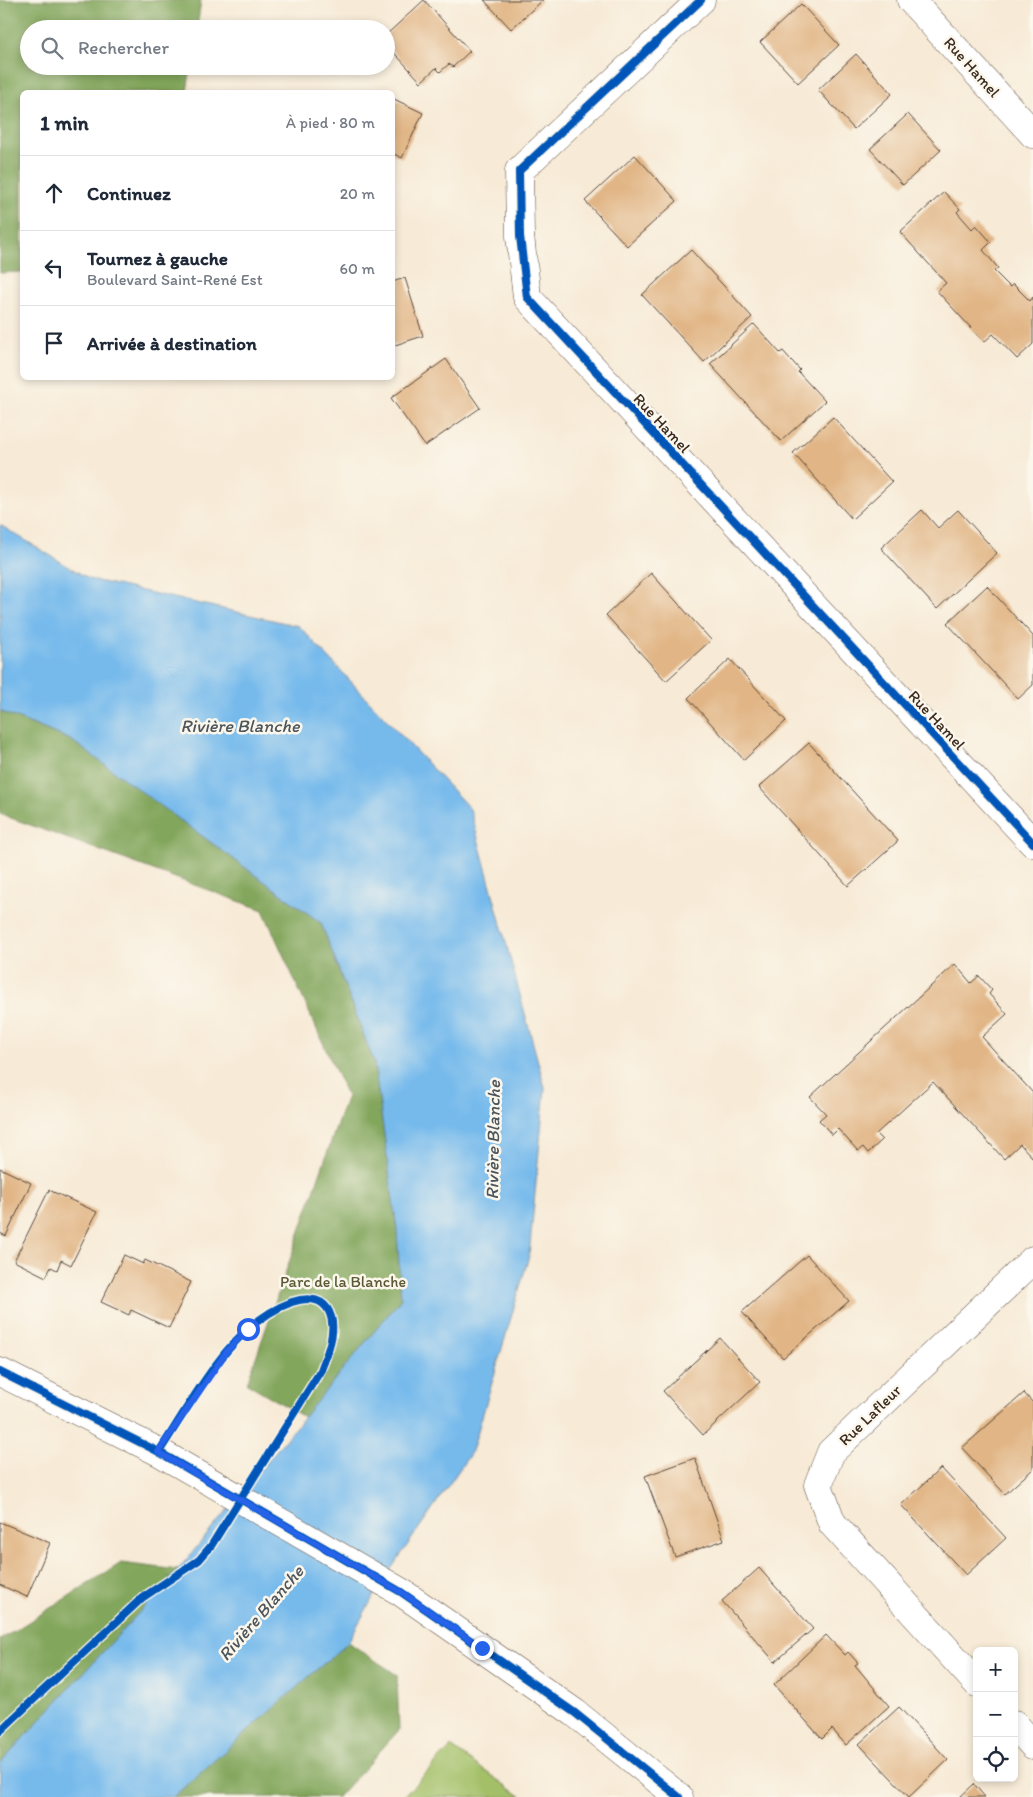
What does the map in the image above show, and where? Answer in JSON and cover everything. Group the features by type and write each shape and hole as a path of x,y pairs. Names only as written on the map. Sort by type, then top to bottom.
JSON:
{"street":[{"name":"Rue Hamel","path":"701,0 519,171 520,236 527,297 1033,843"},
{"name":"Rue Hamel","path":"911,0 1033,134"},
{"name":"Rue Lafleur","path":"973,1678 832,1523 818,1485 831,1452 1033,1260"},
{"path":"0,1372 142,1443 175,1464 401,1592 575,1713 680,1797"},
{"path":"1018,1728 1033,1745"}],"green space":[{"path":"0,0 201,0 198,20 20,20 20,75 190,75 187,90 20,90 20,272 0,273"},
{"name":"Parc de la Blanche","path":"0,711 71,740 321,923 374,1062 397,1229 401,1299 304,1417 247,1383 347,1096 263,910 0,814"},
{"path":"121,1563 178,1570 0,1764 0,1640"},
{"path":"348,1642 397,1675 399,1730 338,1797 173,1797"},
{"path":"451,1747 522,1797 403,1797"}],"water":[{"name":"Rivière Blanche","path":"0,525 89,579 299,626 470,809 545,1088 529,1256 472,1451 380,1585 348,1642 173,1797 0,1797 0,1764 178,1570 401,1299 397,1229 374,1062 321,923 71,740 0,711"}],"building":[{"path":"424,0 470,51 453,67 449,64 440,72 436,68 421,82 395,54 395,27"},
{"path":"484,0 543,0 511,29"},
{"path":"801,4 839,45 798,83 760,42"},
{"path":"856,54 892,94 854,129 818,90"},
{"path":"395,99 423,113 402,158 395,154"},
{"path":"908,114 941,150 903,185 870,149"},
{"path":"635,155 677,201 627,246 585,201"},
{"path":"944,192 960,209 957,212 972,229 976,225 991,242 983,250 998,268 994,271 1010,287 1013,284 1030,301 1033,297 1033,344 1017,359 993,334 984,342 937,291 946,283 900,232"},
{"path":"691,250 752,317 704,362 642,295"},
{"path":"405,278 423,336 395,345 395,281"},
{"path":"754,324 780,353 783,351 800,370 798,372 825,401 781,441 710,364"},
{"path":"446,359 480,408 425,446 391,398"},
{"path":"833,417 892,482 852,519 793,453"},
{"path":"922,510 938,528 958,510 997,553 937,609 881,548"},
{"path":"651,573 711,640 666,681 606,615"},
{"path":"987,586 1033,636 1033,685 1018,699 947,623"},
{"path":"730,659 786,721 744,760 688,698"},
{"path":"809,743 898,841 848,886 759,787"},
{"path":"955,964 971,983 979,976 992,990 989,994 1007,1014 982,1037 1033,1093 1033,1158 1020,1144 1004,1159 933,1082 876,1134 882,1140 868,1153 863,1147 858,1151 838,1129 832,1135 819,1120 826,1114 810,1097"},
{"path":"0,1168 31,1183 6,1236 0,1233"},
{"path":"49,1190 97,1212 71,1265 61,1260 57,1270 51,1267 46,1277 14,1261"},
{"path":"124,1255 143,1264 145,1260 191,1282 169,1328 131,1310 129,1315 101,1302"},
{"path":"807,1255 849,1301 783,1358 742,1312"},
{"path":"720,1338 760,1382 703,1435 663,1391"},
{"path":"1024,1393 1033,1403 1033,1469 1005,1494 962,1448"},
{"path":"695,1458 724,1540 675,1557 645,1476"},
{"path":"941,1468 1006,1538 966,1575 901,1505"},
{"path":"0,1522 50,1543 27,1597 0,1585"},
{"path":"759,1568 813,1629 775,1662 722,1601"},
{"path":"826,1635 845,1655 848,1652 858,1663 855,1665 889,1706 846,1745 832,1729 822,1739 774,1685"},
{"path":"899,1707 948,1760 909,1797 859,1744"},
{"path":"974,1784 985,1797 960,1797"}],"cycle path":[{"path":"701,0 519,171 520,236 527,297 1033,843"},
{"path":"0,1731 142,1598 199,1560 211,1546 321,1370 332,1331 330,1315 324,1304 316,1300 306,1299 292,1302 270,1313 250,1328 231,1346 215,1366 159,1452"},
{"path":"0,1372 159,1452 401,1592 575,1713 679,1797"}],"route":[{"path":"248,1329 227,1351 158,1452 175,1464 401,1592 482,1648"}]}
